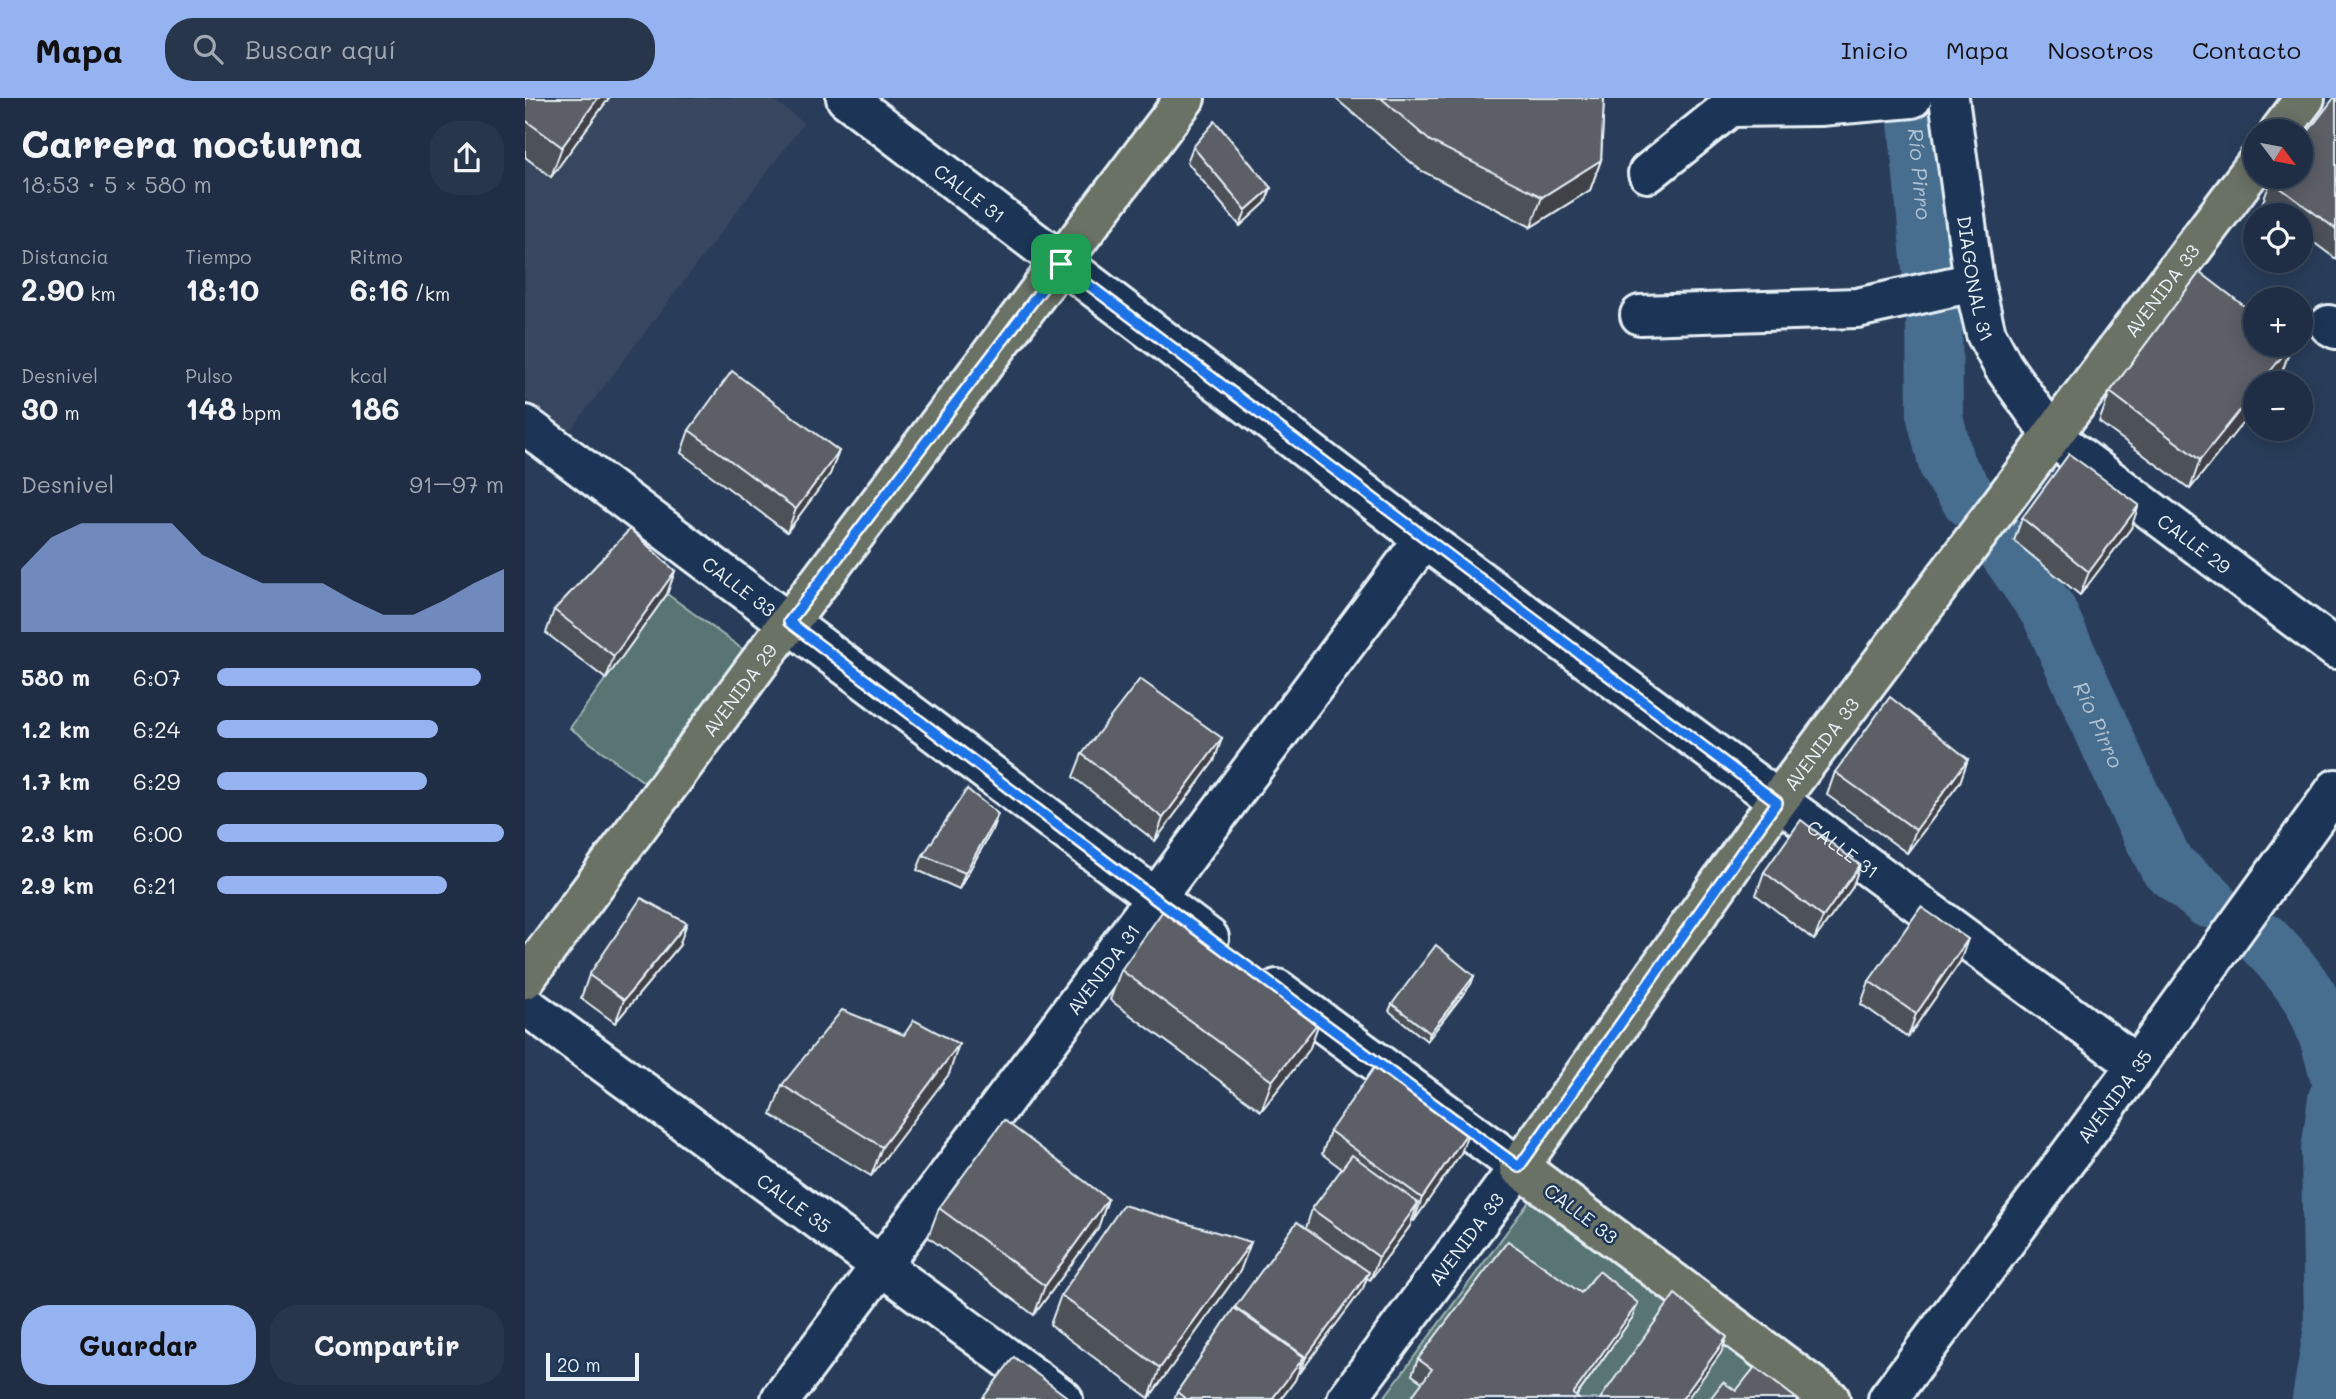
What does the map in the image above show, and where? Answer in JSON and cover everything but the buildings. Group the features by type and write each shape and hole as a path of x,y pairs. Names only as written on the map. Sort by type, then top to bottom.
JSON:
{"main road":[{"name":"AVENIDA 29","path":"525,979 789,622 1185,98"},
{"path":"2289,119 2305,98"},
{"name":"AVENIDA 33","path":"1519,1167 1777,802 2243,181"},
{"name":"CALLE 33","path":"1519,1167 1830,1399"}],"street":[{"name":"CALLE 31","path":"846,98 1424,539 2137,1065"},
{"path":"1648,173 1730,107 1820,106 1912,98"},
{"name":"DIAGONAL 31","path":"1949,98 1974,282 1986,334 2003,366 2053,437"},
{"path":"1640,315 1857,308 1974,282"},
{"name":"CALLE 33","path":"525,425 1154,898 1519,1167"},
{"name":"CALLE 29","path":"2053,437 2336,649"},
{"name":"AVENIDA 31","path":"781,1399 880,1263 1424,539"},
{"name":"AVENIDA 35","path":"1888,1399 2137,1065 2336,789"},
{"name":"CALLE 35","path":"525,1005 1063,1399"},
{"name":"AVENIDA 33","path":"1347,1399 1519,1167"}],"shaded area":[{"path":"609,98 771,98 804,123 569,432 525,399 525,157 551,176"}],"green space":[{"path":"667,594 745,651 648,785 570,728"},
{"path":"1531,1199 1800,1399 1383,1399"}],"waterway":[{"name":"Río Pirro","path":"1915,111 1931,279"},
{"name":"Río Pirro","path":"1934,304 1935,417 1947,466 1970,500"},
{"name":"Río Pirro","path":"1998,539 2049,612 2137,807 2167,866 2208,900"},
{"name":"Río Pirro","path":"2264,941 2311,999 2336,1069"},
{"name":"Río Pirro","path":"2320,1399 2332,1328 2329,1151 2336,1099"}],"route":[{"path":"1061,264 1777,802 1519,1167 1154,898 789,622 1061,264"}]}
